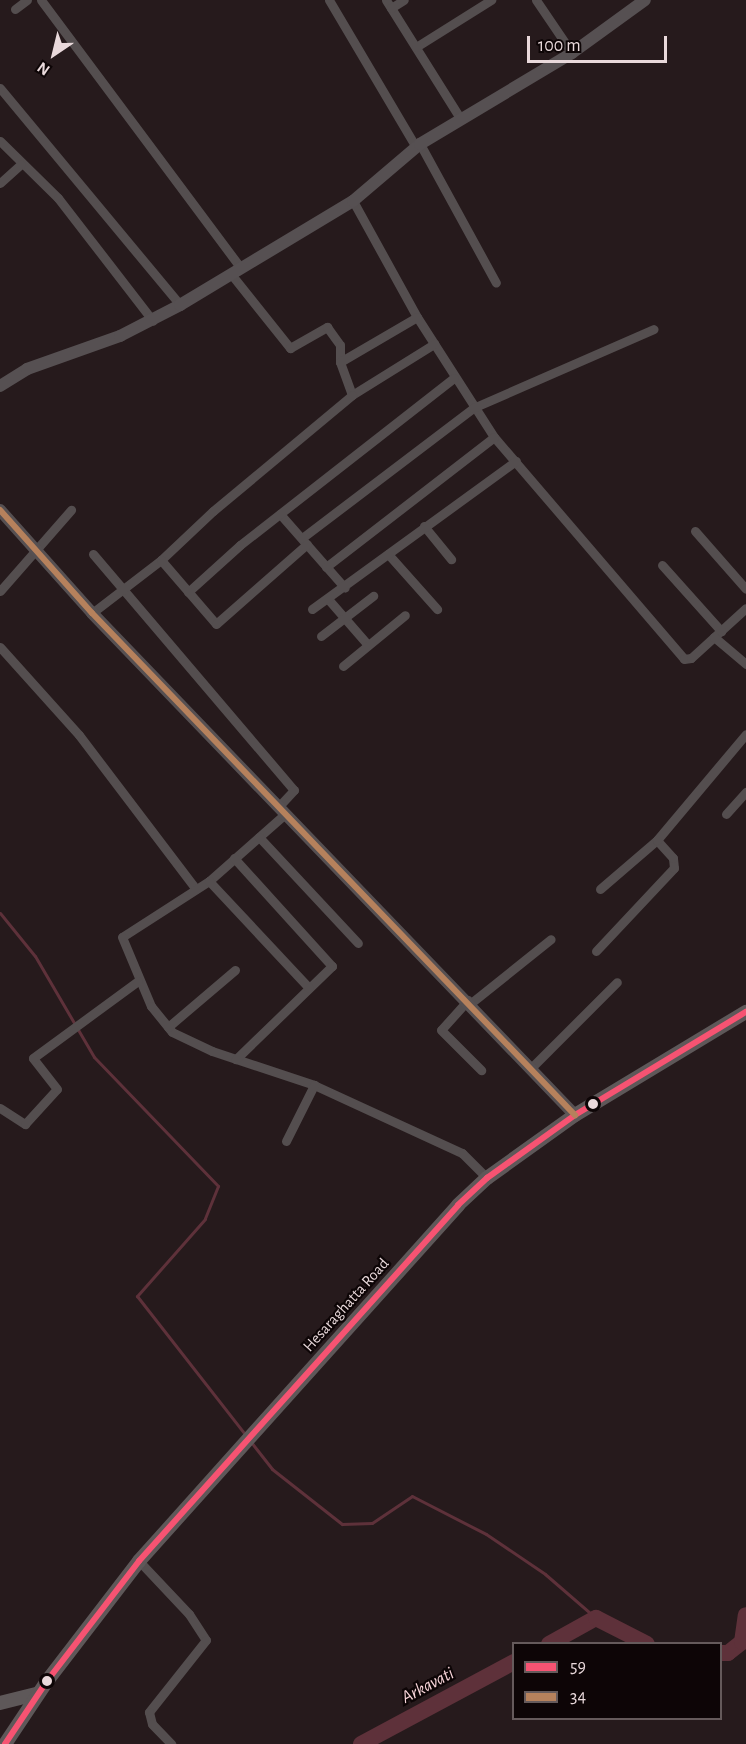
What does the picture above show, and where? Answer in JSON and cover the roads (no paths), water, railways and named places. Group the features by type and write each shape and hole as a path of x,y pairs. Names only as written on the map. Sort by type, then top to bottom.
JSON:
{"main road":[{"name":"Hesaraghatta Road","path":"5,1744 37,1694 139,1561 247,1437 487,1178 575,1115 746,1012"},
{"path":"0,1703 37,1694"}],"street":[{"path":"15,9 27,0"},
{"path":"41,0 290,348 327,327 340,345 340,362 352,395"},
{"path":"329,0 418,146 496,284"},
{"path":"404,0 389,4 460,118"},
{"path":"416,48 491,0"},
{"path":"536,0 572,53"},
{"path":"0,386 35,365 153,321 180,305 353,201 418,146 460,118 572,53 645,0"},
{"path":"0,88 180,305"},
{"path":"0,141 58,198 153,321"},
{"path":"0,183 21,164"},
{"path":"353,201 417,317 473,408 494,437 684,658 691,658 746,608"},
{"path":"340,362 417,317"},
{"path":"161,560 216,624 304,541 473,408 654,329"},
{"path":"92,613 161,560 213,510 352,395 434,344"},
{"path":"188,592 280,514 454,378"},
{"path":"326,567 494,437"},
{"path":"312,609 345,588 424,526 516,461"},
{"path":"0,510 36,554 92,613 470,1002 575,1115"},
{"path":"0,591 36,554 71,510"},
{"path":"280,514 345,588"},
{"path":"424,526 452,559"},
{"path":"695,531 746,590"},
{"path":"93,554 120,591 294,790 259,837 209,881 122,937 138,981 168,1027 236,1059 314,1085 462,1153 487,1178"},
{"path":"388,554 437,609"},
{"path":"662,565 718,634 746,664"},
{"path":"321,636 373,596"},
{"path":"328,599 368,645"},
{"path":"343,666 405,615"},
{"path":"0,647 79,735 196,889"},
{"path":"600,889 657,840 746,734"},
{"path":"726,814 746,792"},
{"path":"259,837 358,943"},
{"path":"596,951 674,868 673,858 657,840"},
{"path":"234,858 332,966 236,1059"},
{"path":"209,881 309,988"},
{"path":"481,1070 441,1030 470,1002 551,939"},
{"path":"168,1027 235,970"},
{"path":"0,1108 26,1124 54,1097 57,1089 35,1067 33,1058 70,1028 138,981"},
{"path":"532,1067 617,982"},
{"path":"286,1141 314,1085"},
{"path":"139,1561 189,1614 206,1640 149,1712 152,1724 171,1744"}],"waterway":[{"path":"0,913 35,956 94,1057 218,1186 205,1219 137,1296 245,1434"},
{"path":"251,1442 272,1469 342,1524 372,1523 412,1496 486,1534 545,1574 596,1618"},
{"name":"Arkavati","path":"722,1653 728,1653 742,1642 746,1615"},
{"name":"Arkavati","path":"553,1642 596,1618 643,1642"},
{"name":"Arkavati","path":"361,1744 512,1663"}]}
